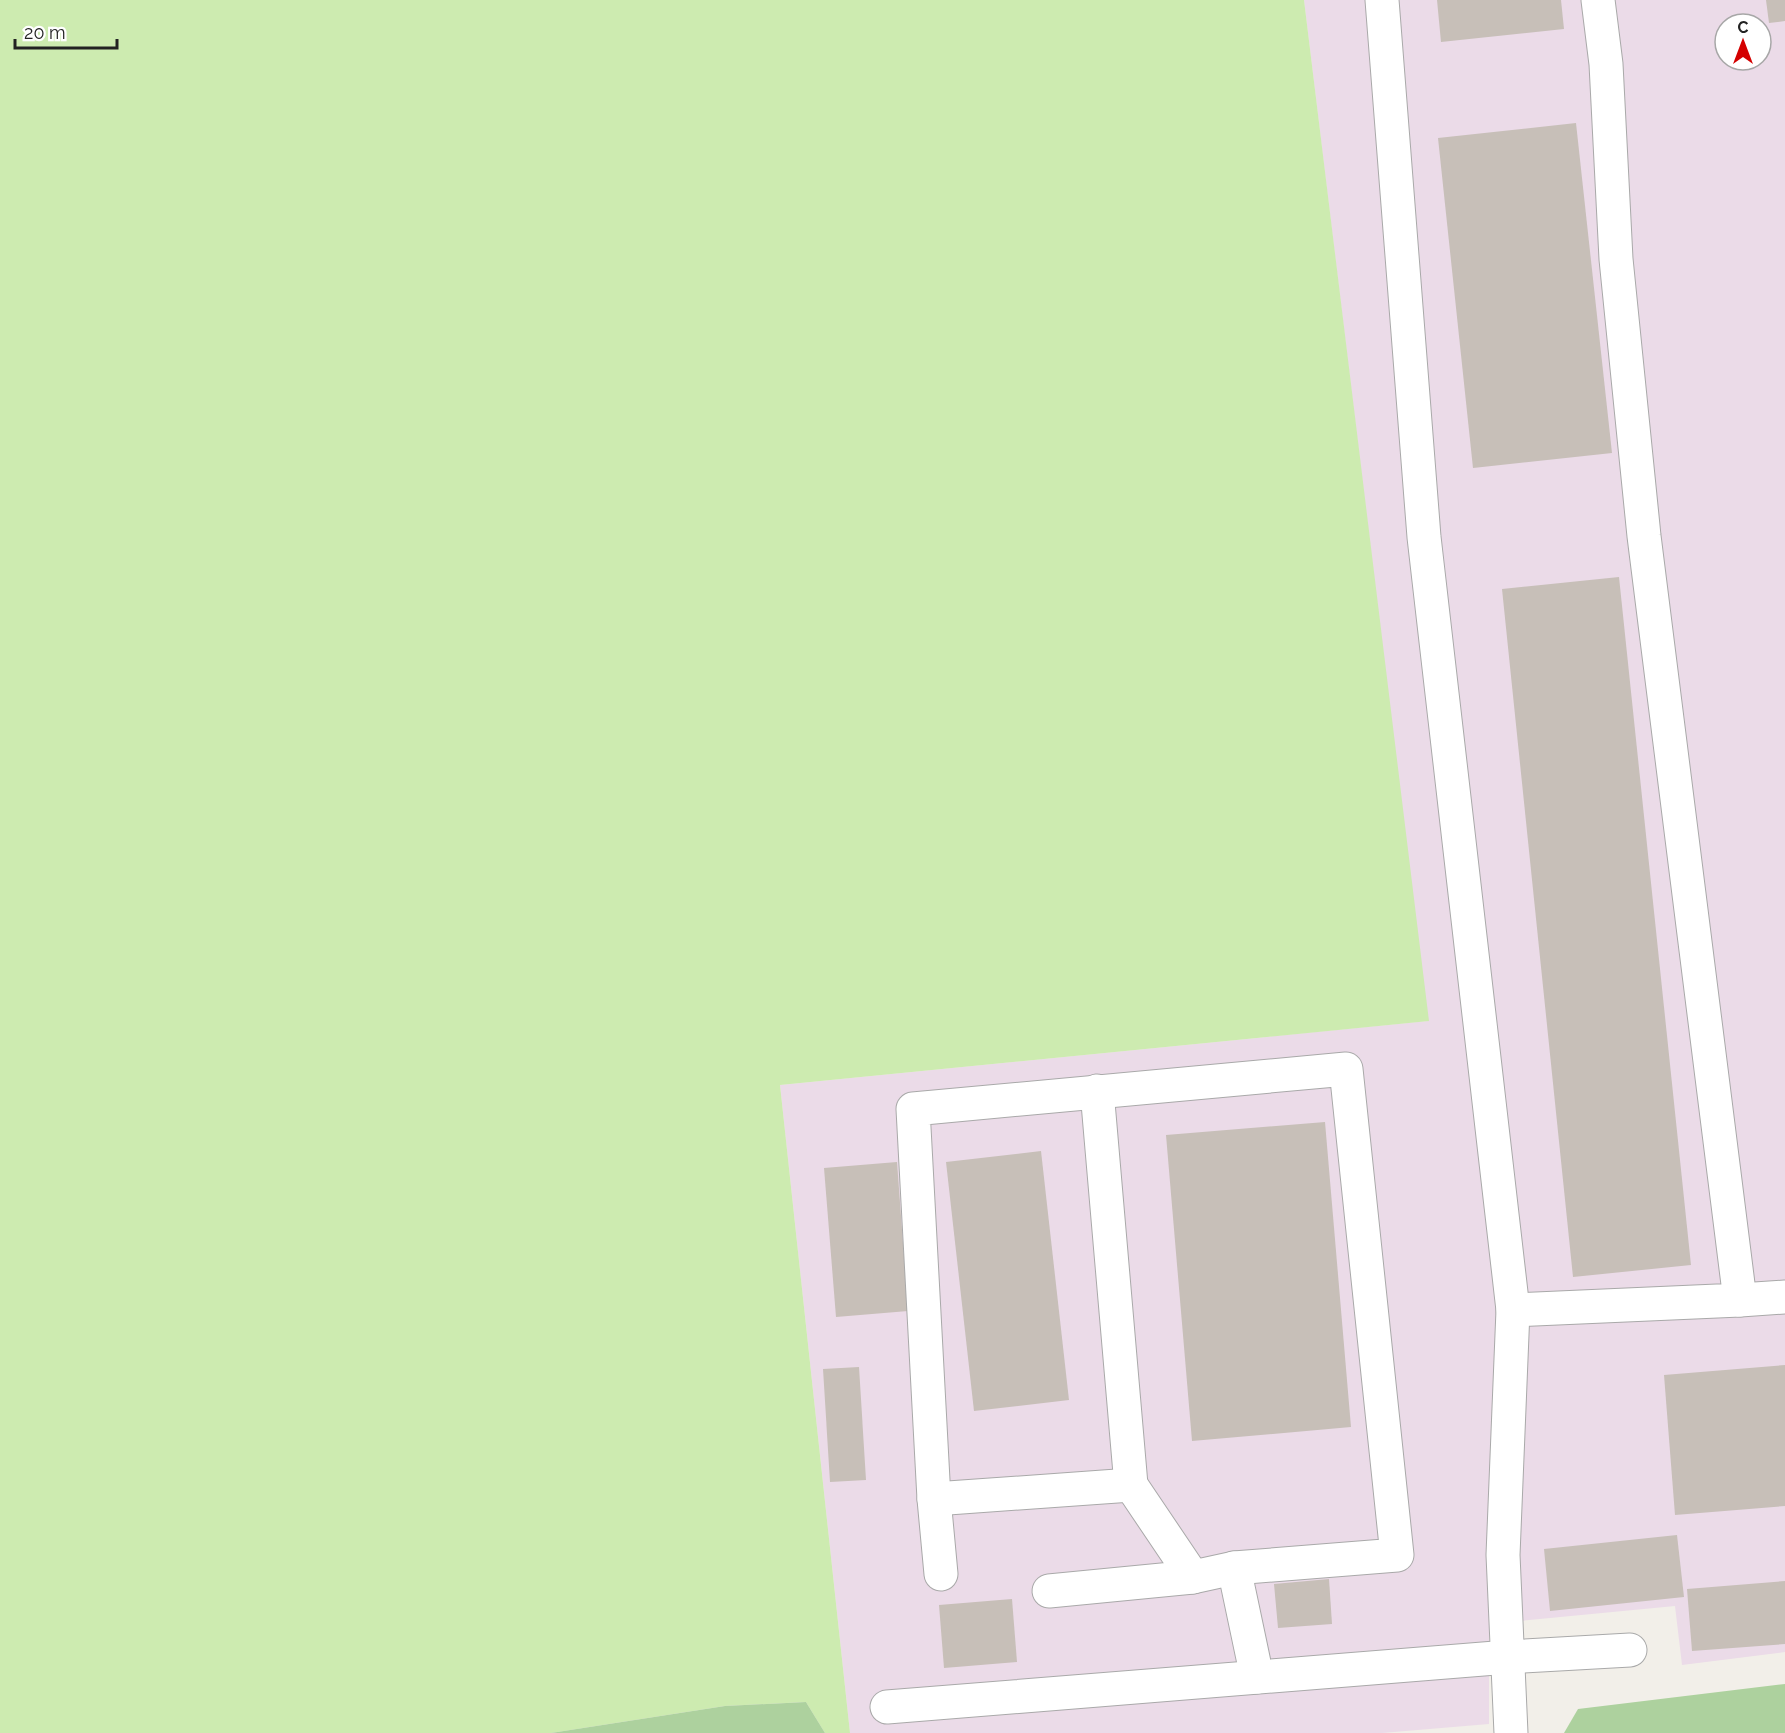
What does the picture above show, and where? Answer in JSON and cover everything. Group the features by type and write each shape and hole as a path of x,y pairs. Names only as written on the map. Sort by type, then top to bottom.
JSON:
{"lane":[{"path":"1382,0 1424,537 1513,1310 1503,1555 1511,1733"},
{"path":"1598,0 1606,64 1616,259 1644,536 1740,1300"},
{"path":"941,1574 934,1499 913,1109 1346,1069 1397,1555 1234,1568 1193,1577 1049,1591"},
{"path":"1098,1091 1131,1485 1193,1577"},
{"path":"1513,1310 1785,1297"},
{"path":"934,1499 1131,1485"},
{"path":"1234,1568 1257,1677"},
{"path":"887,1707 1630,1650"}],"shaded area":[{"path":"1304,0 1785,0 1785,1652 1682,1665 1675,1606 1489,1624 1489,1724 1382,1733 850,1733 780,1085 1428,1021"}],"green space":[{"path":"0,0 1304,0 1429,1021 780,1085 850,1733 825,1733 806,1702 725,1706 551,1733 0,1733"},
{"path":"1785,1684 1785,1733 1564,1733 1578,1709"},
{"path":"806,1702 825,1733 551,1733 725,1706"}],"building":[{"path":"1437,0 1561,0 1564,29 1441,42"},
{"path":"1766,0 1785,0 1785,21 1773,22 1773,12 1768,12"},
{"path":"1576,123 1612,453 1473,468 1438,138"},
{"path":"1619,577 1691,1265 1573,1277 1502,589"},
{"path":"1325,1122 1351,1427 1192,1441 1166,1135"},
{"path":"1041,1151 1069,1400 974,1411 946,1162"},
{"path":"897,1162 908,1311 836,1317 824,1168"},
{"path":"1785,1365 1785,1506 1675,1515 1664,1375"},
{"path":"859,1367 866,1480 830,1482 823,1369"},
{"path":"1677,1535 1684,1597 1550,1611 1544,1549"},
{"path":"1329,1579 1332,1624 1278,1628 1274,1584"},
{"path":"1785,1581 1785,1644 1692,1651 1687,1589"},
{"path":"1012,1599 1017,1662 944,1668 939,1605"}]}
